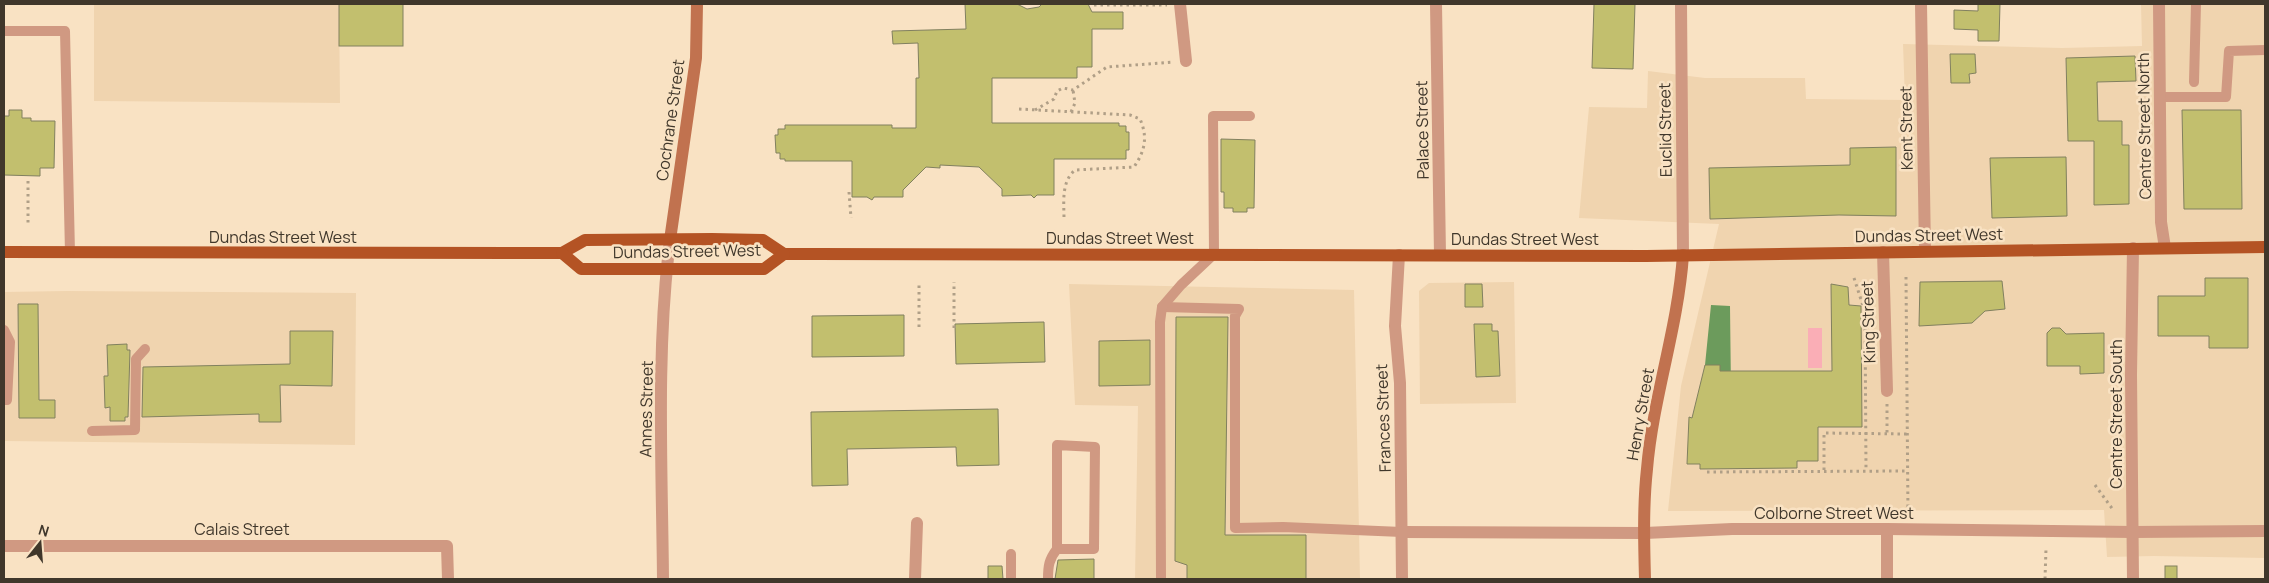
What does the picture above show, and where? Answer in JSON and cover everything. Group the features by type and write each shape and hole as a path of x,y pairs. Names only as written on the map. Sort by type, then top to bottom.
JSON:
{"main road":[{"name":"Cochrane Street","path":"670,240 696,58 697,4"},
{"name":"Dundas Street West","path":"4,252 562,253 584,240 763,240 784,254 1683,256 2265,247"},
{"name":"Dundas Street West","path":"562,253 581,269 764,269 784,254"},
{"name":"Henry Street","path":"1645,579 1646,469 1660,384 1681,291 1683,256"}],"street":[{"path":"1180,4 1186,61"},
{"name":"Palace Street","path":"1436,4 1440,255"},
{"name":"Euclid Street","path":"1680,4 1683,256"},
{"name":"Kent Street","path":"1920,4 1925,251"},
{"name":"Centre Street North","path":"2159,4 2161,222 2165,248"},
{"name":"Annes Street","path":"663,579 661,450 664,296 670,240"},
{"name":"Centre Street South","path":"2133,248 2131,375 2134,579"},
{"name":"King Street","path":"1883,252 1887,392"},
{"name":"Frances Street","path":"1399,255 1395,326 1400,383 1402,579"},
{"path":"914,579 916,523"},
{"name":"Colborne Street West","path":"1402,532 1645,533 1732,529 2265,531"},
{"path":"1886,529 1887,579"},
{"name":"Calais Street","path":"4,546 447,546 448,579"}],"lane":[{"path":"2194,82 2196,4"},
{"path":"4,31 65,31 70,253"},
{"path":"2161,97 2226,97 2229,51 2265,50"},
{"path":"1161,579 1160,322 1162,307 1181,284 1214,254 1213,116 1250,116"},
{"path":"1162,307 1239,309 1235,316 1235,528 1283,527 1402,532"},
{"path":"4,330 10,342 7,400 4,400"},
{"path":"92,431 135,430 136,359 145,349"},
{"path":"1048,579 1050,557 1057,549 1057,445 1095,447 1094,549 1057,549"},
{"path":"1011,554 1012,579"}],"path":[{"path":"1094,4 1180,4"},
{"path":"1034,110 1054,99 1057,91 1063,88 1073,90 1107,67 1186,61"},
{"path":"1071,112 1075,103 1073,90"},
{"path":"1019,109 1130,115 1140,120 1144,129 1144,154 1134,167 1075,170 1068,176 1065,184 1064,219"},
{"path":"28,181 28,224"},
{"path":"849,192 851,218"},
{"path":"1906,277 1908,516"},
{"path":"1854,278 1865,312 1866,470"},
{"path":"919,282 919,327"},
{"path":"954,282 954,328"},
{"path":"1887,392 1887,434"},
{"path":"1824,470 1824,433 1907,434"},
{"path":"1707,472 1907,471"},
{"path":"2095,486 2114,511"},
{"path":"2046,549 2046,579"}],"shaded area":[{"path":"94,4 339,4 340,103 94,101"},
{"path":"2141,4 2265,4 2265,558 2107,557 2104,510 1668,511 1681,386 1719,224 1579,218 1589,107 1647,108 1648,71 1705,78 1805,78 1806,99 1905,100 1903,44 2062,48 2142,46"},
{"path":"1514,282 1516,403 1420,404 1419,291 1429,283"},
{"path":"1069,284 1354,290 1360,579 1135,579 1138,406 1075,405"},
{"path":"4,292 356,293 355,445 4,441"},
{"path":"1711,305 1730,306 1731,392 1719,392 1720,365 1705,365"},
{"path":"1808,328 1822,328 1822,368 1808,368"}],"building":[{"path":"339,4 403,4 403,46 339,46"},
{"path":"965,4 1017,4 1027,9 1039,7 1042,4 1088,4 1092,12 1123,12 1123,29 1092,29 1092,67 1077,67 1077,78 992,78 992,123 1119,123 1119,126 1126,126 1126,132 1129,132 1129,150 1126,150 1126,159 1054,159 1054,195 1037,195 1034,198 1031,195 1002,196 1002,189 979,167 940,165 940,168 926,167 903,190 903,197 874,197 872,200 867,197 852,197 852,161 785,161 785,159 780,159 780,153 776,153 775,135 778,135 778,129 785,129 785,125 892,125 892,128 916,128 916,78 919,78 918,43 893,44 892,31 966,29"},
{"path":"1594,4 1635,4 1633,69 1592,68"},
{"path":"1978,4 2000,4 1999,41 1978,41 1978,30 1954,29 1954,10 1978,11"},
{"path":"1950,54 1975,54 1976,73 1969,74 1970,83 1951,83"},
{"path":"2135,56 2136,81 2097,82 2098,121 2122,121 2122,145 2129,145 2129,204 2094,205 2094,141 2068,141 2066,58"},
{"path":"9,110 22,110 22,118 31,118 31,121 55,121 54,168 40,168 40,176 4,175 4,116 9,116"},
{"path":"2182,110 2241,110 2242,209 2184,209"},
{"path":"1221,139 1255,140 1254,208 1247,208 1247,212 1233,212 1233,208 1224,208 1224,192 1221,192"},
{"path":"1896,147 1896,216 1839,215 1710,219 1709,168 1850,165 1850,148"},
{"path":"2066,157 2067,216 1992,218 1990,158"},
{"path":"2205,278 2248,278 2248,348 2209,348 2209,336 2158,336 2158,296 2205,296"},
{"path":"2002,281 2005,309 1985,311 1972,323 1919,326 1920,282"},
{"path":"1465,284 1482,284 1483,307 1465,307"},
{"path":"1831,284 1848,287 1849,305 1861,306 1862,427 1818,427 1818,461 1797,461 1797,468 1700,469 1700,464 1687,464 1689,417 1692,418 1705,365 1720,365 1720,371 1832,371"},
{"path":"18,304 38,304 39,400 55,400 55,418 19,418"},
{"path":"904,315 904,356 812,357 812,316"},
{"path":"1176,317 1228,317 1225,535 1306,535 1306,579 1187,579 1187,565 1175,561"},
{"path":"1044,322 1045,362 956,364 955,324"},
{"path":"1474,324 1492,324 1492,331 1498,331 1500,376 1476,377"},
{"path":"2052,328 2060,328 2066,334 2104,333 2104,373 2080,374 2080,366 2047,366 2047,333"},
{"path":"290,331 333,331 332,386 280,385 281,422 259,422 259,414 142,417 143,367 290,364"},
{"path":"1150,340 1150,385 1099,386 1099,341"},
{"path":"127,344 127,350 130,350 128,417 125,417 125,421 110,421 110,407 105,408 104,376 108,376 107,345"},
{"path":"998,409 999,465 957,466 956,447 847,449 848,485 812,486 811,412"},
{"path":"1094,559 1094,579 1055,579 1058,560"},
{"path":"988,566 1002,566 1003,579 988,579"},
{"path":"2165,566 2177,566 2177,579 2165,579"}]}
